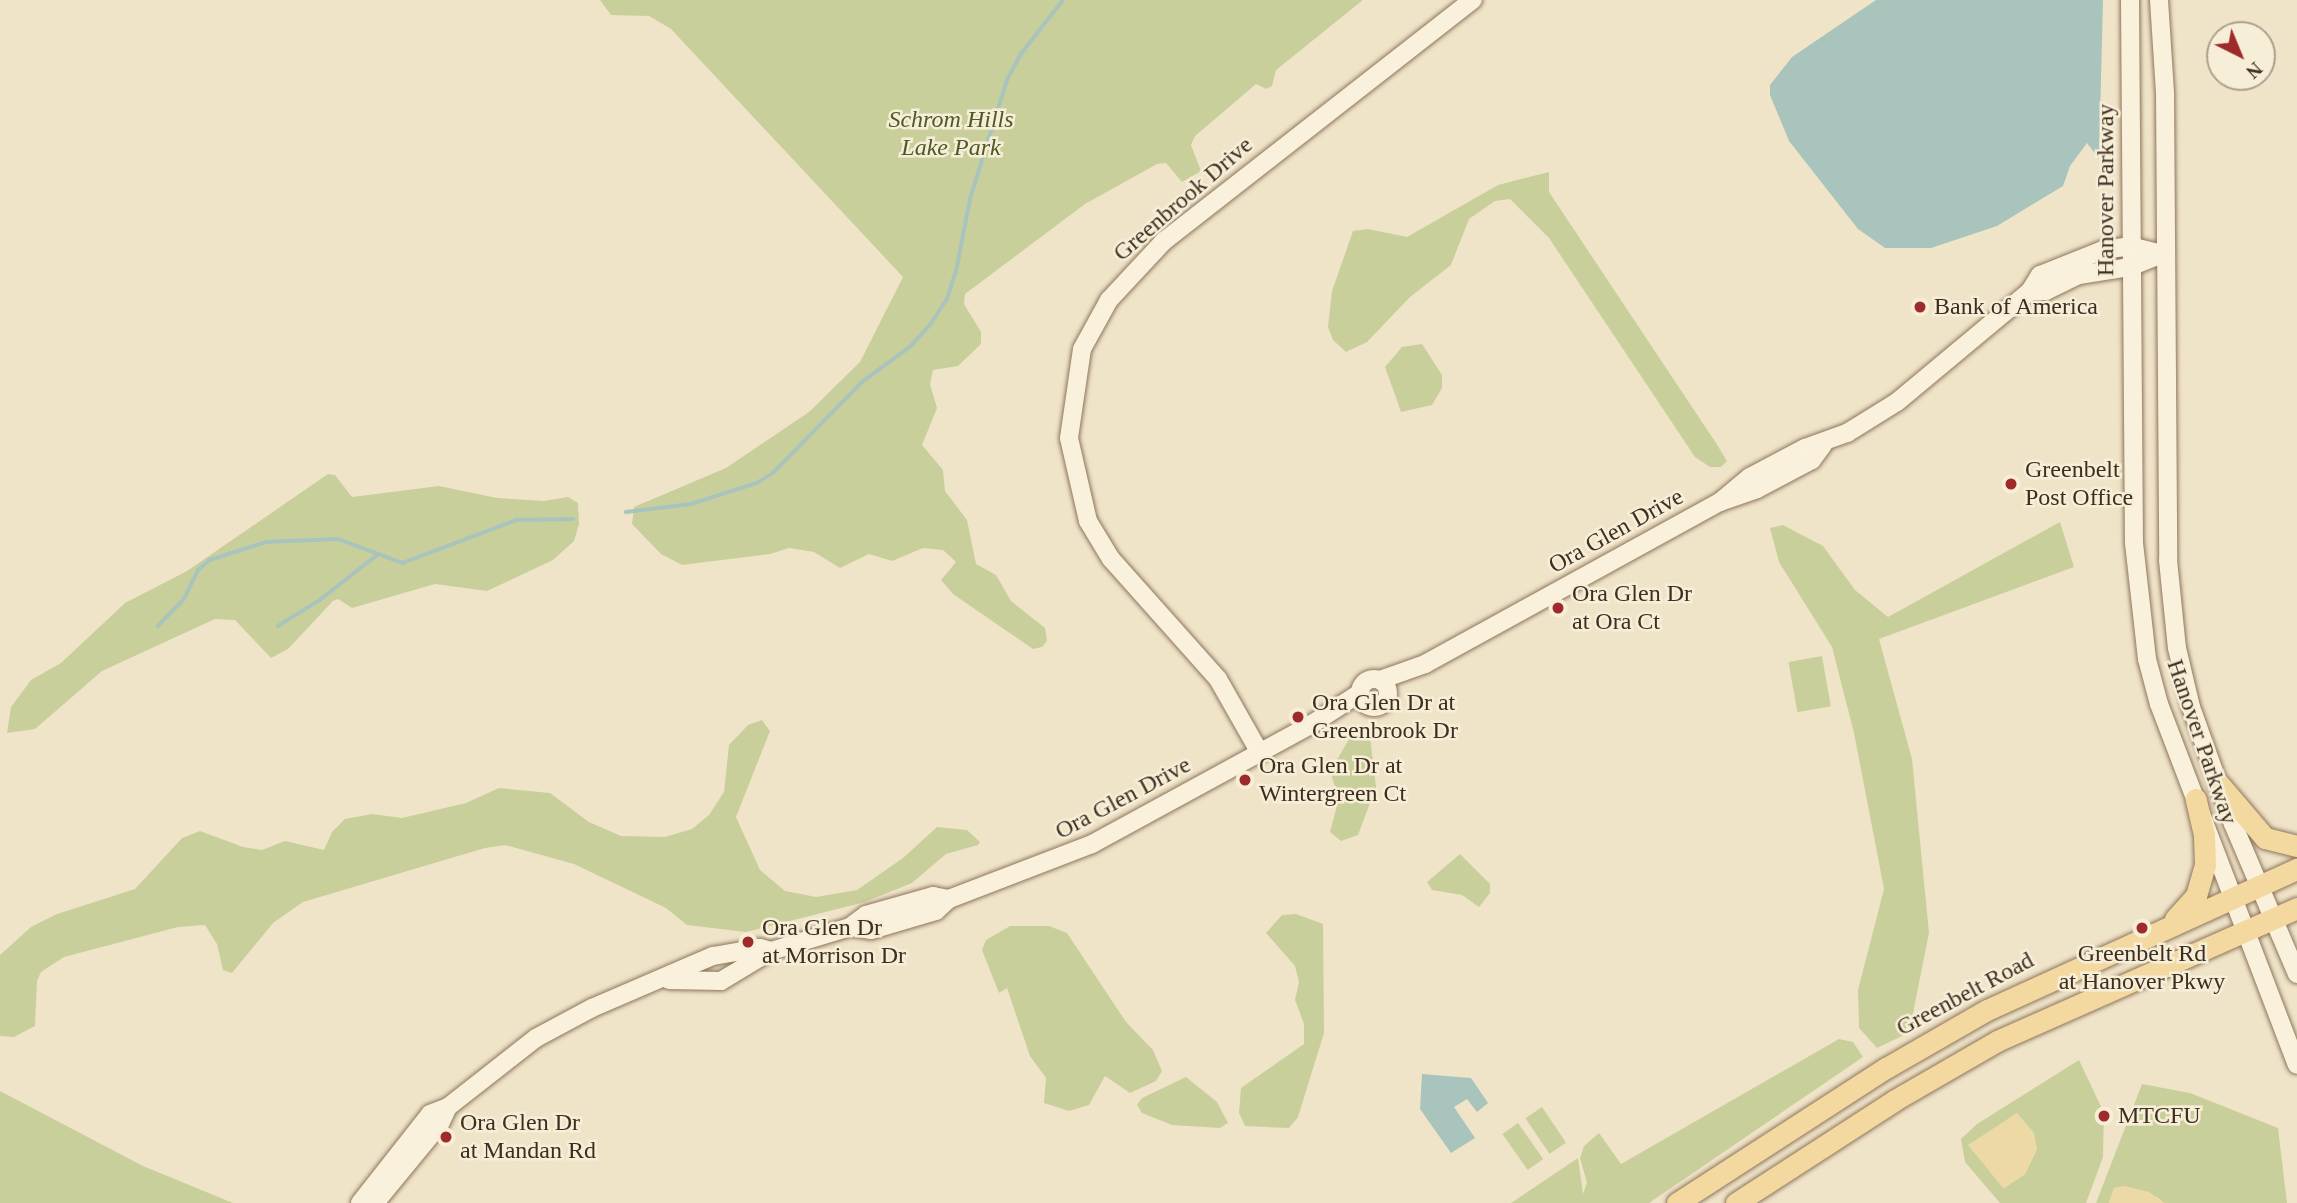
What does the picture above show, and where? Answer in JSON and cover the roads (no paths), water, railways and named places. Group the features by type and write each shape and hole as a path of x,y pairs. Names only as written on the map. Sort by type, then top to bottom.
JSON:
{"main road":[{"path":"2219,784 2265,838 2297,846"},
{"path":"2166,927 2196,896 2202,881 2206,850 2196,799"},
{"name":"Greenbelt Road","path":"1677,1203 1921,1046 2031,986 2260,888 2297,869"},
{"path":"1736,1203 1997,1041 2297,908"}],"street":[{"name":"Greenbrook Drive","path":"1260,753 1218,679 1111,559 1088,521 1069,438 1079,362 1109,300 1164,240 1473,0"},
{"name":"Hanover Parkway","path":"2130,0 2130,267 2138,600 2159,704 2297,1065"},
{"name":"Hanover Parkway","path":"2159,0 2165,93 2162,254 2170,589 2182,672 2219,784 2297,974"},
{"name":"Ora Glen Drive","path":"1384,686 1720,502 1757,489 1812,460 1823,445 1897,402 2029,291 2040,275 2056,266 2130,246 2162,254"},
{"name":"Ora Glen Drive","path":"2029,291 2046,291 2092,272 2130,267 2162,254"},
{"path":"1367,681 1384,686 1381,706 1362,699 1367,681"},
{"name":"Ora Glen Drive","path":"360,1203 430,1114 448,1107 484,1075 546,1032 592,1009 666,980 717,967 760,948 771,951 850,927 871,930 936,911 949,899 1092,844 1362,699"},
{"name":"Ora Glen Drive","path":"375,1203 440,1124 448,1107"}],"water":[{"path":"1876,0 2103,0 2099,159 2087,143 2070,166 2063,186 1997,226 1931,248 1885,248 1858,229 1789,141 1770,95 1770,85 1792,57"},
{"path":"1422,1074 1471,1078 1488,1103 1477,1112 1467,1099 1454,1107 1475,1138 1451,1153 1420,1109"}],"waterway":[{"path":"626,512 691,504 757,483 773,473 862,382 911,346 930,325 947,299 956,272 970,199 1007,80 1021,54 1063,0"},
{"path":"158,626 184,599 198,570 210,560 266,542 338,539 403,563 516,520 573,519"},
{"path":"278,626 320,600 376,556"}],"place":[{"name":"Bank of America","path":"1920,307"},
{"name":"Greenbelt Post Office","path":"2011,484"},
{"name":"Ora Glen Dr at Ora Ct","path":"1558,608"},
{"name":"Ora Glen Dr at Greenbrook Dr","path":"1298,717"},
{"name":"Ora Glen Dr at Wintergreen Ct","path":"1245,780"},
{"name":"Greenbelt Rd at Hanover Pkwy","path":"2142,928"},
{"name":"Ora Glen Dr at Morrison Dr","path":"748,942"},
{"name":"MTCFU","path":"2104,1116"},
{"name":"Ora Glen Dr at Mandan Rd","path":"446,1137"}],"park label":[{"name":"Schrom Hills Lake Park","path":"951,134"}]}
